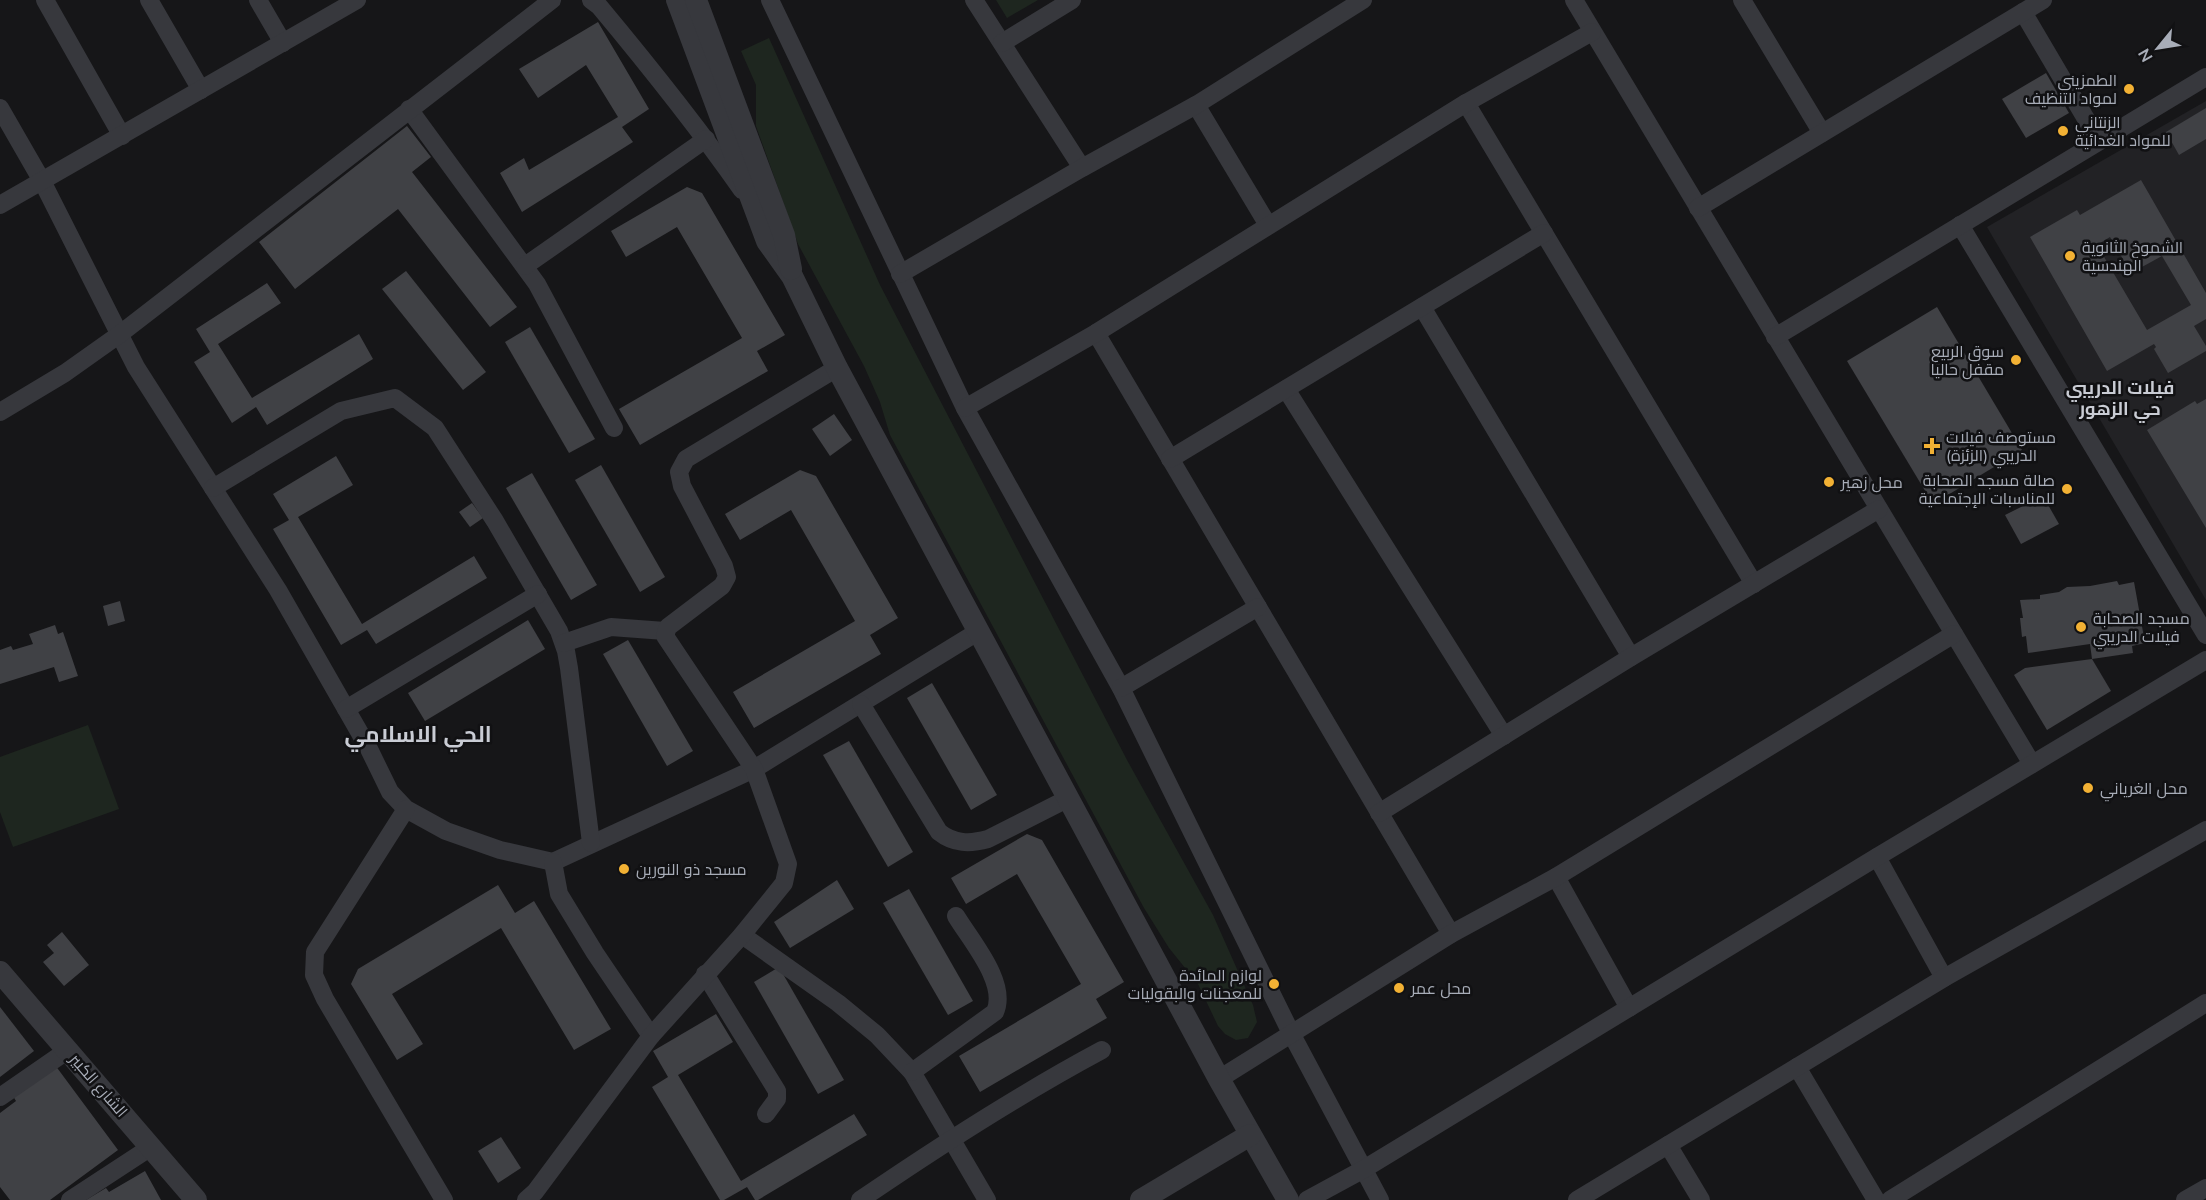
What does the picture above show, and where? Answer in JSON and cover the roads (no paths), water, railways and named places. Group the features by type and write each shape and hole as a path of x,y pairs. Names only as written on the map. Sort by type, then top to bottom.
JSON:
{"street":[{"path":"45,0 122,135"},
{"path":"149,0 201,90"},
{"path":"258,0 283,43"},
{"path":"0,205 357,0"},
{"path":"0,412 65,373 120,334 552,0"},
{"path":"591,0 599,6 654,71 750,201"},
{"path":"677,0 750,201 767,241 792,276 837,368 1219,1079 1288,1200"},
{"path":"696,0 784,235 792,276"},
{"path":"770,0 965,408 1121,688 1291,1033 1380,1200"},
{"path":"974,0 1082,168"},
{"path":"1002,43 1072,0"},
{"path":"900,274 1082,168 1196,105 1363,0"},
{"path":"1574,0 2032,764"},
{"path":"1742,0 1822,134"},
{"path":"1698,208 2043,0"},
{"path":"2023,12 2099,141"},
{"path":"965,408 1096,333 1466,103 1592,32"},
{"path":"1775,337 2206,77"},
{"path":"1466,103 1754,584"},
{"path":"1196,105 1268,225"},
{"path":"409,109 537,284 614,428"},
{"path":"1,112 42,181 148,387 278,590 390,792 406,809 446,831 500,850 553,862 754,769 979,631"},
{"path":"525,266 706,139"},
{"path":"1960,225 2206,635"},
{"path":"1170,459 1544,233"},
{"path":"1422,307 1631,657"},
{"path":"1096,333 1451,934"},
{"path":"665,631 722,586 728,577 682,486 679,472 686,459 837,368"},
{"path":"1286,389 1504,736"},
{"path":"213,488 341,411 395,398 435,428 495,521 564,643 591,843"},
{"path":"1379,813 1631,657 1879,509"},
{"path":"346,709 538,594"},
{"path":"1121,688 1258,607"},
{"path":"564,643 611,627 665,631"},
{"path":"526,1200 535,1192 651,1036 742,935 784,883 788,864 754,769 667,640 665,631"},
{"path":"1219,1079 1451,934 1556,877 1954,634"},
{"path":"1307,1200 1364,1169 2206,660"},
{"path":"861,704 939,832 949,839 973,843 988,839 1069,798"},
{"path":"406,809 315,952 314,975 325,999 444,1200"},
{"path":"1577,1200 1944,978 2206,830"},
{"path":"1877,857 1944,978"},
{"path":"553,862 559,894 595,953 651,1036"},
{"path":"1556,877 1629,1008"},
{"path":"912,1072 994,1012 999,1002 992,975 956,916"},
{"path":"742,935 838,1003 877,1035 912,1072 987,1200"},
{"path":"705,975 777,1091 777,1099 766,1114"},
{"name":"الشارع الكبير","path":"2,978 68,1050 196,1200"},
{"path":"1890,1200 2206,1003"},
{"path":"0,1097 68,1050"},
{"path":"860,1200 951,1137 1102,1050"},
{"path":"1797,1067 1876,1200"},
{"path":"1141,1200 1250,1135"},
{"path":"1668,1145 1701,1200"},
{"path":"70,1200 151,1147"},
{"path":"2186,1200 2206,1188"}],"place":[{"name":"الطمزيني لمواد التنظيف","path":"2129,89"},
{"name":"الزنتاني للمواد الغدائية","path":"2063,131"},
{"name":"الشموخ الثانوية الهندسية","path":"2070,256"},
{"name":"سوق الربيع مقفل حاليا","path":"2016,360"},
{"name":"مستوصف فيلات الدريبي (الزئزة)","path":"1932,446"},
{"name":"محل زهير","path":"1829,482"},
{"name":"صالة مسجد الصحابة للمناسبات الإجتماعية","path":"2067,489"},
{"name":"مسجد الصحابة فيلات الدريبي","path":"2081,627"},
{"name":"محل الغرياني","path":"2088,788"},
{"name":"مسجد ذو النورين","path":"624,869"},
{"name":"لوازم المائدة للمعجنات والبقوليات","path":"1274,984"},
{"name":"محل عمر","path":"1399,988"}],"district":[{"name":"فيلات الدريبي حي الزهور","path":"2120,398"},
{"name":"الحي الاسلامي","path":"418,734"}]}
